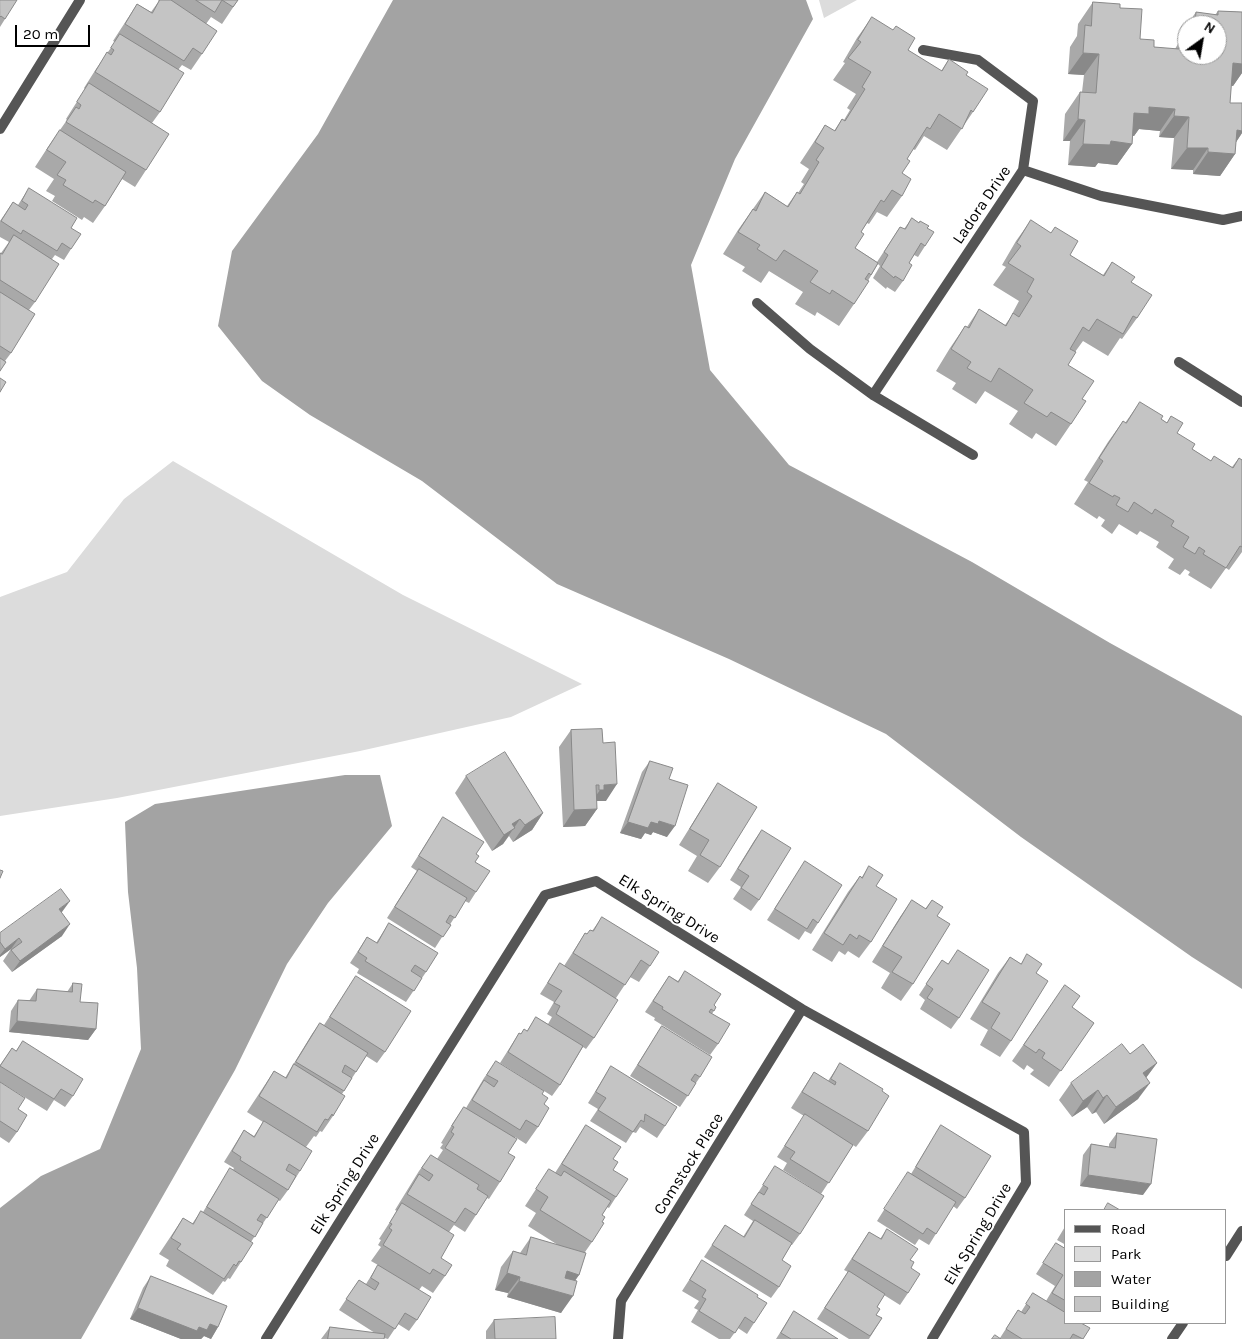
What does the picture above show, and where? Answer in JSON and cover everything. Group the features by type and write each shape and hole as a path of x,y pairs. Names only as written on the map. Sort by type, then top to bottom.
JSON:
{"street":[{"path":"0,128 80,0"},
{"path":"923,50 978,60 1033,101 1023,170"},
{"name":"Ladora Drive","path":"873,395 1023,170 1101,196 1223,220 1242,216"},
{"path":"757,302 810,350 873,395 973,456"},
{"path":"1179,362 1242,402"},
{"name":"Elk Spring Drive","path":"266,1339 545,896 596,881 802,1009 1024,1132 1026,1183 932,1339"},
{"name":"Comstock Place","path":"618,1339 621,1301 802,1009"},
{"path":"1227,1254 1242,1231"},
{"path":"1172,1339 1182,1324"}],"green space":[{"path":"819,0 857,0 824,18"},
{"path":"173,461 403,595 582,684 511,717 360,751 117,798 0,816 0,597 67,572 124,499"}],"water":[{"path":"393,0 806,0 813,19 735,159 691,265 710,370 789,465 972,562 1110,643 1242,716 1242,989 1192,957 1021,837 886,734 729,659 557,584 422,481 310,415 262,381 218,326 232,251 318,134"},
{"path":"345,775 380,775 392,826 328,903 287,964 235,1070 81,1339 0,1339 0,1208 41,1176 100,1149 141,1049 137,968 128,892 125,822 155,804"}],"building":[{"path":"0,0 17,0 5,19 0,17"},
{"path":"160,0 171,0 217,31 202,54 193,48 184,61 125,24 137,4 152,13"},
{"path":"196,0 222,0 215,12"},
{"path":"222,0 238,0 233,7"},
{"path":"1093,2 1120,4 1120,8 1142,9 1140,39 1154,40 1154,47 1177,49 1177,65 1227,65 1227,15 1218,15 1218,11 1242,12 1242,64 1233,63 1230,103 1242,103 1242,131 1237,130 1235,154 1208,152 1208,148 1187,148 1189,117 1174,116 1175,109 1149,107 1149,114 1134,113 1132,144 1111,141 1110,145 1083,144 1085,120 1078,119 1080,92 1096,93 1099,54 1083,53 1085,25 1091,26"},
{"path":"1196,12 1218,15 1196,15"},
{"path":"872,17 893,30 896,26 915,38 908,50 942,71 949,59 968,72 966,75 988,89 973,112 971,110 962,129 939,114 930,129 927,127 907,159 910,161 902,173 911,179 902,196 892,190 884,202 881,200 861,232 864,234 855,248 878,263 871,275 869,273 865,279 869,281 854,304 832,290 830,294 810,282 818,271 784,250 776,261 757,249 760,245 738,232 753,209 756,211 765,192 788,207 797,192 800,194 819,162 816,160 824,148 815,142 825,125 835,131 842,119 845,121 865,89 862,87 871,72 848,58 861,42 858,40"},
{"path":"120,34 184,73 160,112 95,72 107,52 111,55 114,50 111,48"},
{"path":"89,83 169,134 146,170 66,122 76,107 79,109 81,105 77,102"},
{"path":"60,130 126,172 105,206 95,200 93,203 63,185 66,180 57,175 66,162 47,150"},
{"path":"29,188 77,218 71,228 81,234 71,249 62,243 57,251 23,230 21,234 1,221 13,202 25,210 28,205 22,201"},
{"path":"912,218 919,223 920,221 929,226 927,228 934,232 925,246 921,243 909,263 912,265 903,281 895,276 894,278 881,267 888,255 884,252 900,227 905,229"},
{"path":"1031,220 1051,233 1055,227 1078,241 1070,255 1104,276 1112,262 1135,277 1131,282 1152,295 1137,318 1133,316 1123,334 1097,319 1089,331 1083,327 1070,349 1076,352 1068,365 1094,381 1082,399 1086,401 1071,424 1051,412 1047,417 1024,403 1033,390 999,368 991,382 967,368 971,362 951,349 965,326 969,328 979,309 1006,326 1013,313 1019,317 1032,296 1027,292 1034,279 1008,263 1021,246 1017,243"},
{"path":"14,235 59,264 35,302 0,280 0,253 2,254"},
{"path":"0,292 35,314 11,353 0,346"},
{"path":"0,358 6,362 0,371"},
{"path":"0,378 6,382 0,392"},
{"path":"1140,402 1163,416 1161,419 1167,423 1171,416 1183,423 1177,433 1195,444 1192,449 1211,461 1214,456 1233,468 1239,458 1242,460 1242,547 1240,546 1226,568 1203,554 1205,551 1199,547 1195,554 1183,547 1189,537 1171,526 1174,521 1155,509 1152,514 1134,502 1128,512 1116,505 1120,498 1114,495 1113,497 1089,483 1103,461 1099,458 1123,421 1126,423"},
{"path":"602,729 603,743 615,742 617,784 604,785 604,790 599,790 599,785 596,785 597,809 574,810 571,730"},
{"path":"505,752 543,813 525,825 520,819 512,824 515,828 504,835 466,776"},
{"path":"650,761 673,768 669,779 688,785 675,826 659,821 658,824 651,822 648,828 628,822"},
{"path":"718,783 757,807 720,867 700,855 709,840 690,829"},
{"path":"443,817 484,842 476,854 479,856 475,862 490,871 476,892 419,856"},
{"path":"762,830 791,848 759,900 741,888 749,876 738,869"},
{"path":"805,861 842,885 818,923 813,919 807,929 775,909"},
{"path":"869,866 883,875 876,886 897,899 871,942 859,935 857,939 850,934 843,945 824,933 860,876 862,878"},
{"path":"419,869 467,898 455,918 450,915 446,922 451,925 443,937 395,907"},
{"path":"61,889 70,901 59,909 70,924 20,961 11,950 22,942 19,938 5,949 0,942 0,933"},
{"path":"912,900 926,909 932,900 943,907 937,916 950,924 913,984 892,972 902,957 883,946"},
{"path":"602,917 659,952 650,966 641,960 625,985 573,953 585,933 587,934 590,930 593,931"},
{"path":"389,923 438,953 426,972 415,965 411,971 422,978 414,991 365,961 367,958 358,952 367,937 377,943"},
{"path":"958,950 989,970 959,1018 927,998 933,989 926,984 942,960 948,964"},
{"path":"1027,954 1042,964 1036,973 1048,981 1011,1041 991,1028 1000,1013 982,1002 1010,957 1021,964"},
{"path":"560,963 618,1000 594,1038 556,1014 560,1006 554,1003 562,991 548,983"},
{"path":"685,971 721,994 714,1005 716,1007 714,1011 711,1009 709,1012 730,1024 718,1044 662,1009 663,1007 653,1001 669,976 678,982"},
{"path":"356,976 411,1011 385,1052 330,1017"},
{"path":"73,983 82,984 80,1002 98,1003 96,1029 17,1021 18,1000 36,1001 37,989 72,992"},
{"path":"1065,985 1080,996 1072,1007 1094,1023 1061,1071 1042,1058 1045,1053 1039,1049 1036,1053 1024,1045"},
{"path":"536,1017 583,1046 560,1085 508,1052 519,1033 521,1034 524,1029 527,1031"},
{"path":"320,1023 368,1053 356,1072 345,1065 342,1072 352,1078 344,1091 296,1062"},
{"path":"662,1026 712,1057 700,1077 695,1074 691,1080 696,1083 688,1096 638,1065"},
{"path":"23,1041 83,1079 73,1096 61,1089 54,1099 0,1066 12,1048 16,1051"},
{"path":"1122,1044 1130,1054 1143,1044 1157,1063 1143,1073 1150,1083 1116,1107 1107,1095 1103,1098 1098,1090 1083,1101 1071,1083"},
{"path":"496,1061 544,1091 542,1094 548,1098 544,1104 549,1108 538,1127 526,1120 520,1130 472,1100 484,1080 494,1087 498,1081 487,1075"},
{"path":"840,1063 883,1089 882,1091 889,1096 868,1131 802,1092 814,1072 835,1085 836,1082 831,1079"},
{"path":"294,1064 345,1096 333,1116 332,1114 328,1120 325,1119 317,1132 259,1096 274,1071 286,1078"},
{"path":"611,1066 677,1107 665,1126 645,1114 644,1122 641,1120 633,1132 598,1110 606,1098 596,1092"},
{"path":"0,1082 25,1098 18,1109 27,1115 17,1132 0,1121"},
{"path":"464,1107 517,1139 508,1153 515,1157 500,1182 445,1148 454,1134 451,1132 454,1127 452,1126"},
{"path":"805,1114 853,1145 829,1183 790,1159 795,1152 785,1146"},
{"path":"264,1121 312,1151 300,1171 289,1164 286,1170 296,1176 288,1190 240,1160 241,1157 232,1151 244,1130 254,1137"},
{"path":"586,1125 621,1147 613,1159 618,1162 613,1170 628,1179 616,1197 562,1164"},
{"path":"941,1125 991,1156 965,1198 916,1167"},
{"path":"1117,1133 1157,1139 1151,1184 1088,1175 1091,1144 1115,1148"},
{"path":"431,1155 479,1185 477,1189 488,1196 476,1215 465,1208 455,1223 407,1194 419,1174 429,1181 433,1175 422,1168"},
{"path":"775,1166 824,1196 800,1234 751,1204 759,1192 764,1195 768,1188 763,1185"},
{"path":"230,1168 279,1199 267,1218 261,1214 257,1220 263,1223 255,1237 207,1207"},
{"path":"549,1169 561,1176 564,1171 611,1201 602,1215 605,1217 602,1222 604,1223 592,1242 540,1210 548,1197 536,1189"},
{"path":"908,1172 956,1202 936,1234 927,1228 923,1234 884,1209"},
{"path":"402,1203 454,1235 441,1258 452,1265 445,1276 433,1269 430,1274 383,1245 392,1230 389,1228 392,1224 390,1223"},
{"path":"1108,1203 1118,1209 1105,1209"},
{"path":"201,1211 253,1243 241,1262 239,1261 236,1266 234,1264 224,1279 177,1249 181,1244 171,1238 183,1218 193,1224"},
{"path":"755,1220 792,1243 782,1260 791,1266 779,1287 712,1245 725,1225 744,1237"},
{"path":"887,1229 918,1249 910,1260 914,1262 911,1268 920,1274 908,1293 852,1259 869,1232 881,1239"},
{"path":"531,1237 586,1253 579,1275 567,1271 565,1278 577,1281 573,1296 519,1281 520,1277 507,1273 513,1251 526,1255"},
{"path":"1056,1243 1064,1248 1064,1300 1052,1293 1063,1275 1043,1263"},
{"path":"702,1260 758,1295 757,1297 767,1303 754,1323 745,1317 735,1333 699,1311 706,1299 702,1297 706,1290 690,1280"},
{"path":"378,1265 431,1297 417,1320 405,1313 395,1329 346,1299 359,1280 375,1290 379,1283 371,1278"},
{"path":"849,1271 885,1294 877,1307 880,1309 876,1315 882,1318 870,1336 825,1308"},
{"path":"151,1276 227,1306 218,1327 210,1324 207,1330 199,1327 197,1331 138,1308"},
{"path":"1033,1293 1064,1312 1064,1324 1083,1324 1090,1328 1083,1339 1073,1334 1070,1339 1022,1339 1006,1329 1018,1310 1025,1314 1030,1307 1026,1304"},
{"path":"794,1311 838,1339 791,1339 781,1333"},
{"path":"555,1317 556,1339 495,1339 494,1320"},
{"path":"330,1327 385,1334 384,1339 328,1339"},
{"path":"995,1335 1001,1339 992,1339"}]}
